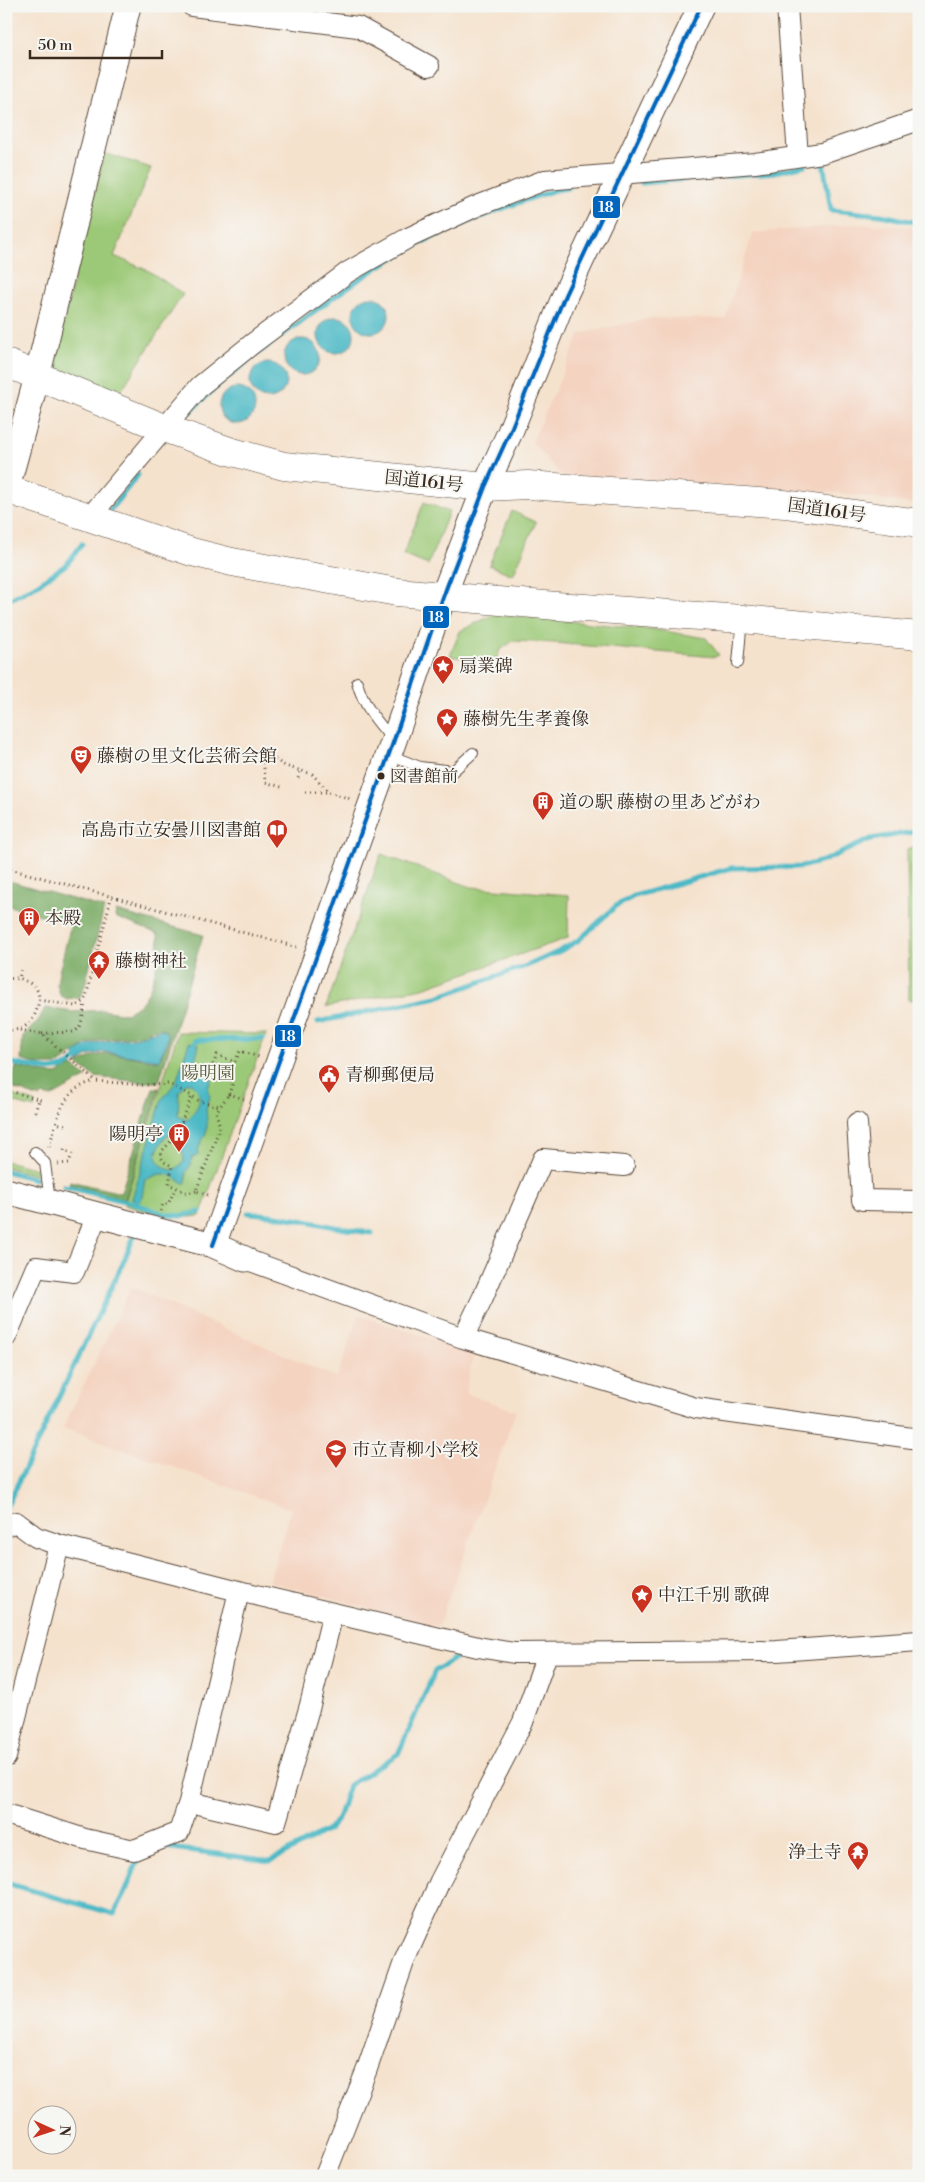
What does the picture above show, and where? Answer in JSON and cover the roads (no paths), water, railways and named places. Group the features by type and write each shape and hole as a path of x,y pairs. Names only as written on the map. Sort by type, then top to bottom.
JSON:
{"highway":[{"name":"国道161号","path":"6,363 164,428 229,451 284,466 485,487 528,485 785,504 919,524"},
{"path":"6,490 192,552 232,562 397,592 742,618 919,636"}],"street":[{"path":"6,490 37,377 128,6"},
{"path":"192,6 358,27 429,66"},
{"path":"213,1245 443,596 485,487 510,432 565,295 701,6"},
{"path":"787,6 798,156"},
{"path":"89,518 200,386 252,344 348,272 408,238 477,206 545,180 755,163 822,153 919,120"},
{"path":"857,1123 862,1200 919,1201"},
{"path":"463,1338 483,1297 543,1159 624,1166"},
{"path":"6,1190 213,1245 245,1259 463,1338 696,1408 919,1439"},
{"path":"6,1337 36,1267 74,1272 97,1215"},
{"path":"6,1526 16,1522 36,1537 59,1545 239,1591 478,1647 514,1653 777,1651 919,1641"},
{"path":"6,1757 59,1545"},
{"path":"6,1814 85,1839 134,1850 179,1832 189,1802 239,1591"},
{"path":"189,1802 276,1822 310,1705 334,1612"},
{"path":"325,2176 367,2069 405,1959 440,1881 523,1722 547,1654"}],"lane":[{"path":"738,663 742,618"},
{"path":"357,682 361,698 391,747 420,767 453,771 473,753"},
{"path":"35,1152 45,1163 50,1202"}],"water":[{"path":"371,297 383,303 389,315 383,327 371,333 359,327 353,315 359,303"},
{"path":"336,317 348,323 354,335 348,347 336,353 324,347 318,335 324,323"},
{"path":"302,339 314,345 320,357 314,369 302,375 290,369 284,357 290,345"},
{"path":"268,363 280,369 286,381 280,393 268,399 256,393 250,381 256,369"},
{"path":"237,388 249,394 255,406 249,418 237,424 225,418 219,406 225,394"},
{"path":"162,1029 168,1035 159,1060 103,1052 88,1056 76,1065 79,1062 74,1054 81,1049 105,1041 139,1037"},
{"path":"189,1042 199,1045 195,1061 212,1079 208,1088 210,1097 207,1107 207,1128 198,1155 192,1157 191,1165 186,1172 186,1183 172,1176 156,1175 145,1180 141,1201 132,1199 162,1099 176,1082","holes":["186,1083 192,1083 196,1087 199,1097 195,1112 187,1120 178,1116 179,1092","167,1136 177,1137 182,1144 184,1162 174,1170 159,1163 156,1155"]}],"waterway":[{"path":"818,163 823,162 831,210 881,215 919,223"},
{"path":"642,183 775,172 805,165"},
{"path":"190,412 215,388 255,356 376,268 427,240 475,219 555,190 568,188"},
{"path":"107,514 138,475"},
{"path":"6,601 35,586 67,564 82,544"},
{"path":"318,1022 437,997 529,965 579,940 616,906 634,896 731,868 800,867 823,861 871,839 919,831"},
{"path":"192,1049 196,1040 263,1039"},
{"path":"6,1062 49,1070 64,1068 81,1056"},
{"path":"6,1171 35,1179"},
{"path":"64,1186 136,1204 165,1214 180,1216 200,1212"},
{"path":"136,1204 139,1193"},
{"path":"248,1213 279,1216 372,1233"},
{"path":"6,1508 123,1263 134,1236"},
{"path":"164,1847 271,1861 328,1830 338,1819 349,1785 398,1754 435,1671 455,1658"},
{"path":"6,1883 114,1914 125,1893 138,1860 152,1853"}],"place":[{"name":"扇業碑","path":"443,685"},
{"name":"藤樹先生孝養像","path":"447,738"},
{"name":"藤樹の里文化芸術会館","path":"81,775"},
{"name":"図書館前","path":"381,776"},
{"name":"道の駅 藤樹の里あどがわ","path":"543,821"},
{"name":"高島市立安曇川図書館","path":"277,849"},
{"name":"本殿","path":"29,937"},
{"name":"藤樹神社","path":"99,980"},
{"name":"青柳郵便局","path":"329,1094"},
{"name":"陽明亭","path":"179,1153"},
{"name":"市立青柳小学校","path":"336,1469"},
{"name":"中江千別 歌碑","path":"642,1614"},
{"name":"浄土寺","path":"858,1871"}],"park label":[{"name":"陽明園","path":"208,1073"}]}
